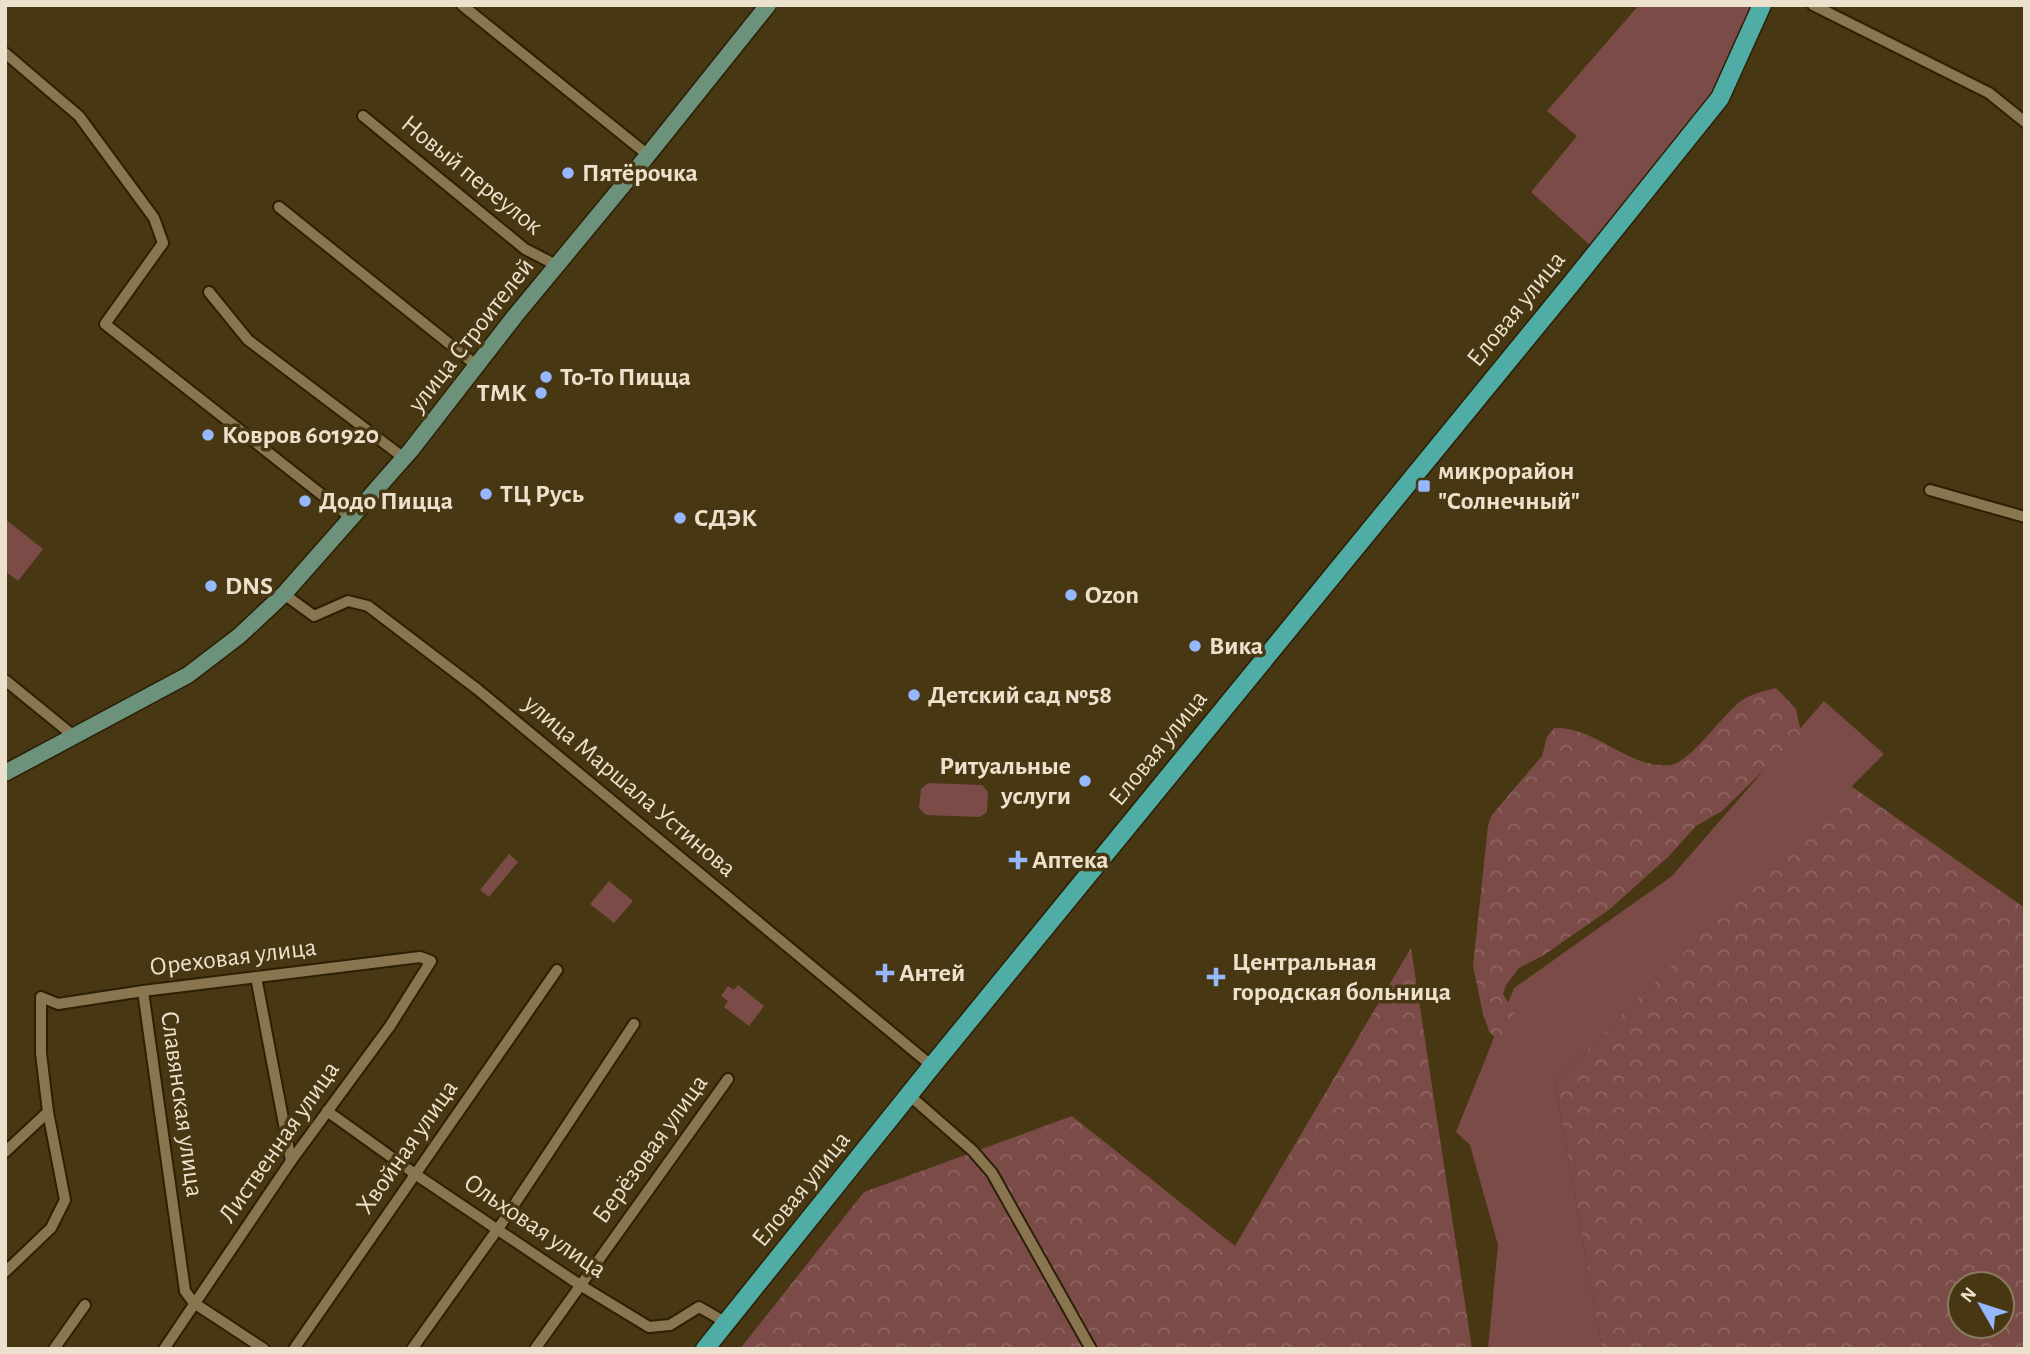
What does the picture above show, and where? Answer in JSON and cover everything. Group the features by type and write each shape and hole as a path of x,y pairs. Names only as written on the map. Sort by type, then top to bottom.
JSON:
{"main road":[{"name":"улица Строителей","path":"5,773 188,675 239,636 284,594 404,458 556,265 768,5"},
{"name":"Еловая улица","path":"705,1349 1720,98 1762,5"}],"street":[{"path":"462,5 648,155"},
{"path":"1813,5 1989,93 2025,122"},
{"path":"5,53 79,116 154,218 163,243 105,324 350,517"},
{"name":"Новый переулок","path":"363,116 525,249 556,265"},
{"path":"279,207 477,366"},
{"path":"209,292 248,340 404,458"},
{"path":"1930,490 2025,517"},
{"name":"улица Маршала Устинова","path":"284,594 314,616 348,601 368,606 477,689 932,1066"},
{"path":"5,680 75,737"},
{"name":"Ореховая улица","path":"48,1112 41,1053 41,997 58,1004 420,957 431,961"},
{"name":"Лиственная улица","path":"164,1349 291,1161 390,1026 431,961"},
{"name":"Хвойная улица","path":"294,1349 556,970"},
{"path":"256,977 291,1161"},
{"name":"Славянская улица","path":"143,991 184,1291 194,1303"},
{"path":"412,1349 497,1229 634,1024"},
{"name":"Берёзовая улица","path":"535,1349 728,1079"},
{"path":"909,1095 973,1151 992,1173 1091,1349"},
{"name":"Ольховая улица","path":"327,1111 580,1286 649,1326 670,1325 699,1307 727,1322"},
{"path":"5,1152 48,1112"},
{"path":"5,1272 51,1228 65,1200 48,1112"},
{"path":"194,1303 264,1349"},
{"path":"54,1349 85,1306"}],"green space":[{"path":"1639,5 1755,5 1713,94 1592,247 1531,192 1577,136 1547,111"},
{"path":"5,519 43,549 18,581 5,571"},
{"path":"1776,688 1796,709 1802,737 1722,811 1696,826 1669,856 1610,909 1544,955 1519,968 1506,985 1503,994 1523,1027 1521,1036 1503,1042 1495,1038 1489,1031 1483,1014 1473,966 1488,826 1491,816 1542,756 1547,737 1554,728 1584,734 1640,761 1670,765 1696,748 1741,701"},
{"path":"1824,701 1884,754 1555,1082 1602,1349 1488,1349 1498,1245 1470,1145 1456,1132 1514,988 1672,876"},
{"path":"928,783 982,785 988,792 987,812 980,817 926,815 919,808 921,789"},
{"path":"1851,786 2025,908 2025,1349 1602,1349 1555,1082"},
{"path":"509,854 518,862 489,897 480,890"},
{"path":"609,881 633,901 614,923 590,904"},
{"path":"1411,948 1472,1349 740,1349 864,1192 1072,1116 1235,1246"},
{"path":"738,985 764,1006 749,1026 724,1007 728,1001 721,996 728,986 734,990"}],"place":[{"name":"Пятёрочка","path":"568,173"},
{"name":"То-То Пицца","path":"546,377"},
{"name":"ТМК","path":"541,393"},
{"name":"Ковров 601920","path":"208,435"},
{"name":"микрорайон \"Солнечный\"","path":"1424,486"},
{"name":"ТЦ Русь","path":"486,494"},
{"name":"Додо Пицца","path":"305,501"},
{"name":"СДЭК","path":"680,518"},
{"name":"DNS","path":"211,586"},
{"name":"Ozon","path":"1071,595"},
{"name":"Вика","path":"1195,646"},
{"name":"Детский сад №58","path":"914,695"},
{"name":"Ритуальные услуги","path":"1085,781"},
{"name":"Аптека","path":"1018,860"},
{"name":"Антей","path":"885,973"},
{"name":"Центральная городская больница","path":"1216,977"}]}
